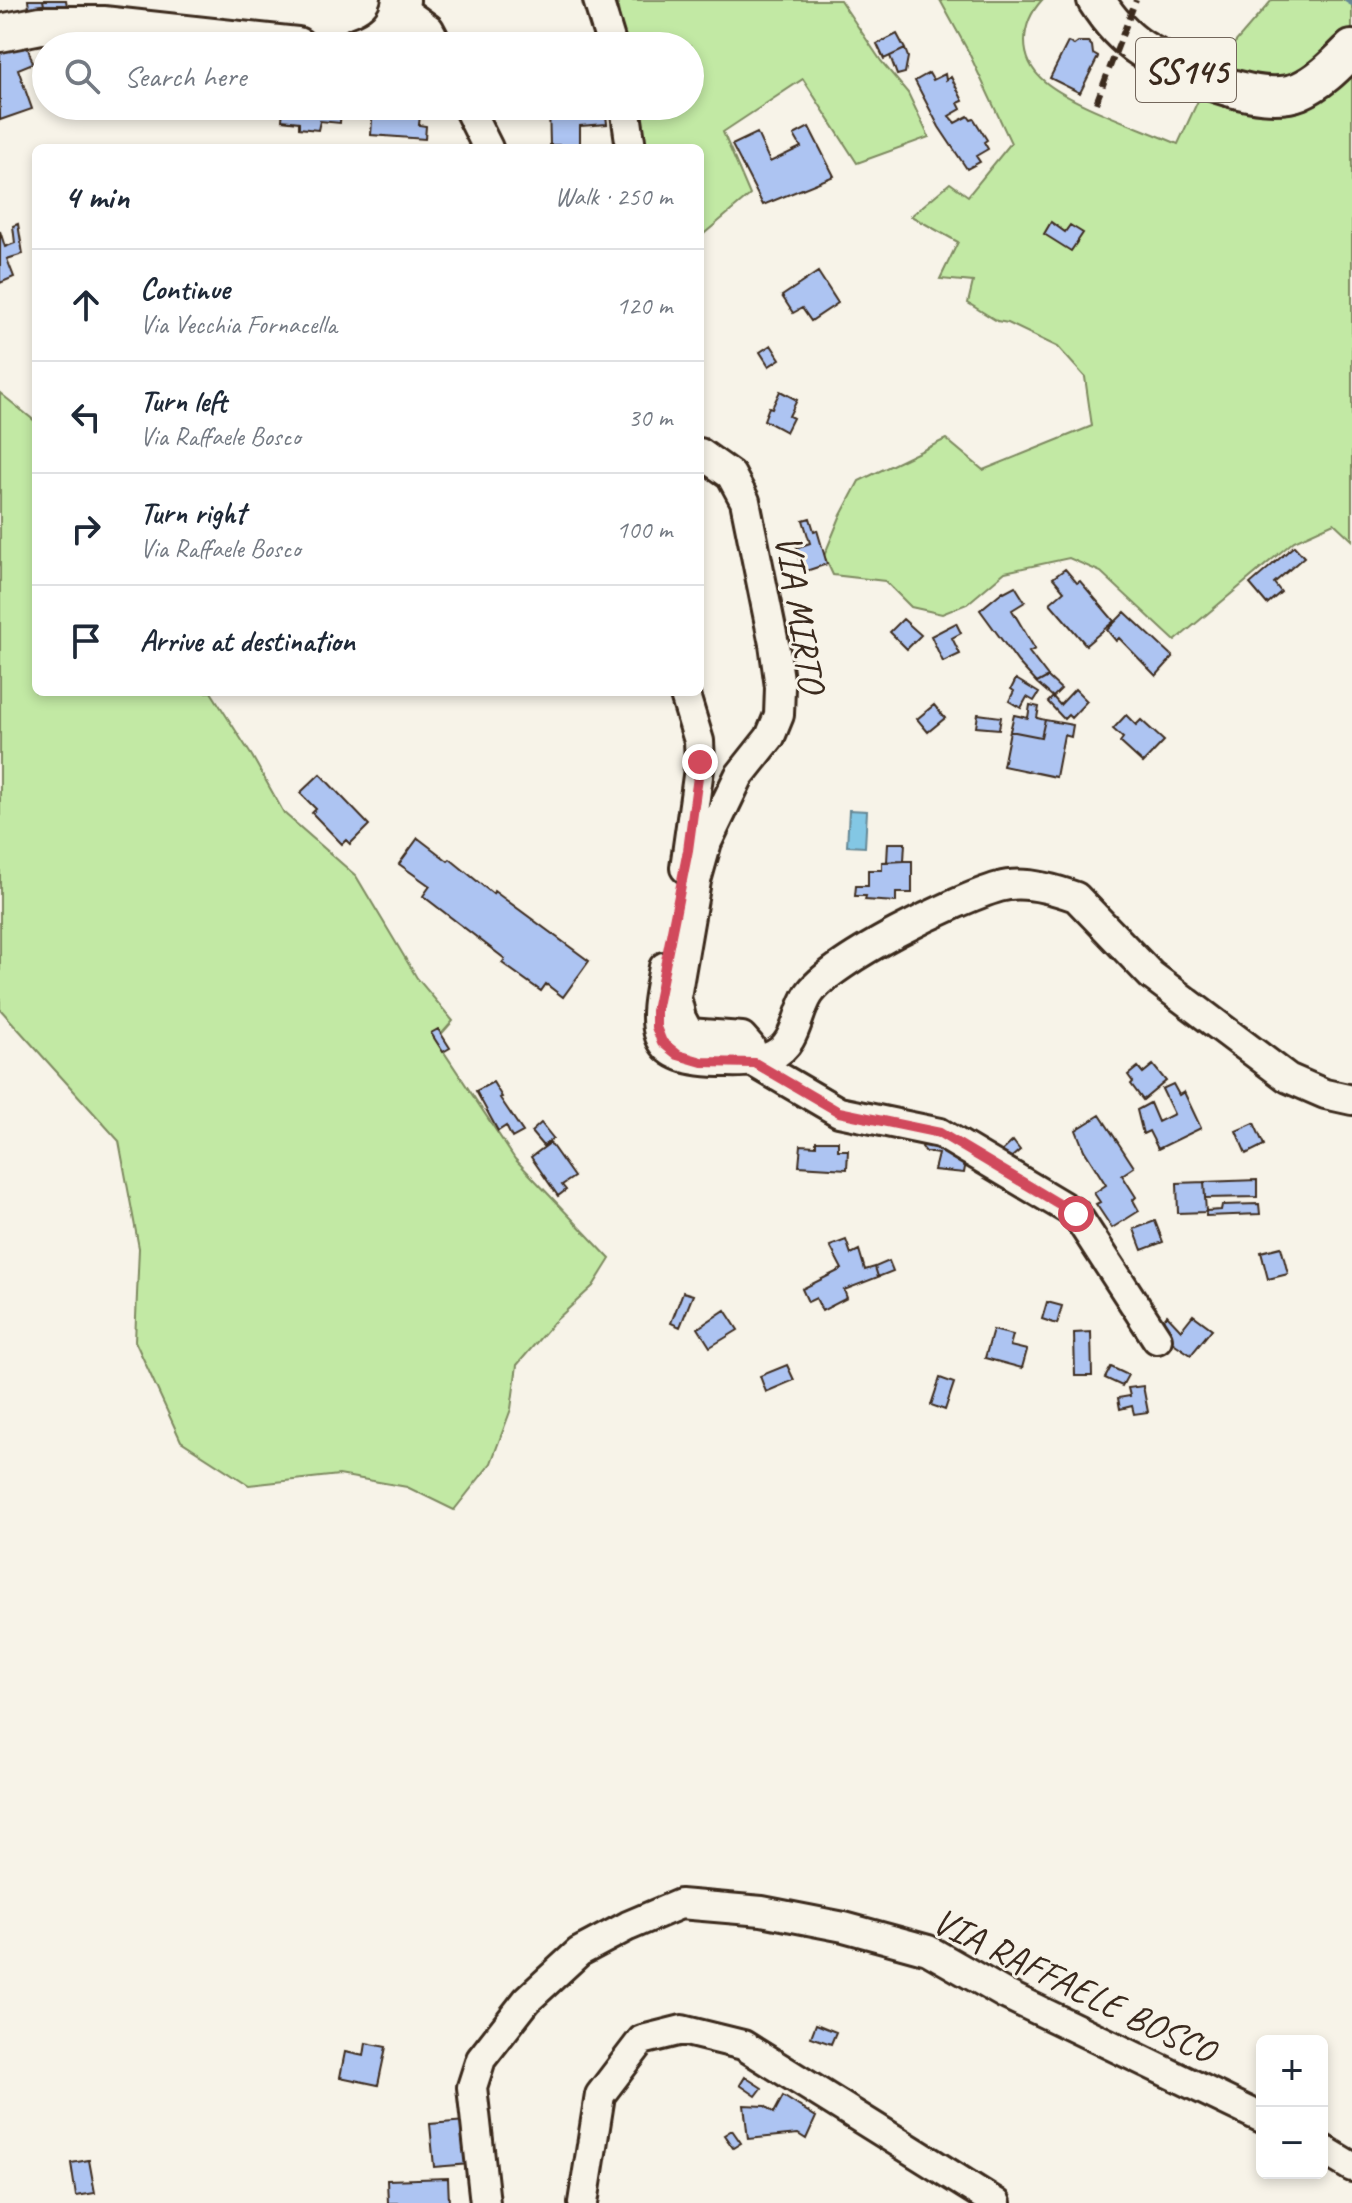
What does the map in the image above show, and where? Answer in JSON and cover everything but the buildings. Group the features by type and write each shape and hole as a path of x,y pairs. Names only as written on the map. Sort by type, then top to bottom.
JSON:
{"main road":[{"path":"384,32 401,4"},
{"name":"SS145","path":"1104,4 1117,29 1142,49 1239,92 1273,96 1297,91 1316,81 1350,52"},
{"path":"0,33 41,25 103,25 168,32"}],"street":[{"path":"598,0 608,32"},
{"path":"401,4 431,32"},
{"path":"474,120 486,144"},
{"path":"627,120 630,144"},
{"name":"VIA MIRTO","path":"704,456 731,475 745,501 774,644 780,687 779,715 770,737 739,776 707,842 696,881 676,997 681,1018 689,1033 742,1037 750,1046 755,1063"},
{"path":"685,696 699,741 700,762 688,850 656,1011 656,1027 662,1042 678,1055 702,1062 755,1063 777,1054 794,1033 809,995 828,974 845,962 920,921 999,887 1017,885 1060,891 1076,897 1151,975 1288,1078 1325,1094 1352,1100"},
{"path":"755,1063 839,1112 940,1133 1076,1214 1157,1339"},
{"name":"VIA RAFFAELE BOSCO","path":"485,2203 472,2087 481,2059 527,2000 579,1952 628,1926 680,1904 762,1911 844,1927 928,1950 1005,1994 1256,2115"},
{"path":"583,2203 600,2095 642,2040 682,2030 743,2045 996,2203"},
{"path":"1328,2153 1352,2167"}],"green space":[{"path":"617,0 840,0 881,61 908,93 929,137 857,163 803,79 723,132 750,195 704,234 704,144 627,144 626,120 704,120 704,32 621,32"},
{"path":"940,0 1042,0 1029,20 1025,41 1030,62 1044,81 1108,116 1178,144 1213,68 1272,0 1352,0 1352,540 1334,523 1294,541 1175,641 1101,572 1069,558 1005,572 967,604 942,614 911,607 885,581 833,575 824,556 859,481 946,439 983,470 1092,426 1085,377 1058,347 1008,323 997,321 968,303 973,282 940,279 958,242 911,216 950,183 968,196 1011,143"},
{"path":"0,393 32,419 32,696 214,696 284,813 356,876 417,978 453,1021 436,1040 515,1159 610,1259 593,1286 554,1322 517,1365 511,1409 491,1463 454,1510 407,1487 339,1475 249,1485 181,1441 135,1341 139,1248 119,1141 0,1009"}],"water":[{"path":"849,810 867,811 865,847 847,846"}],"waterway":[{"path":"1347,0 1352,3"}],"railway":[{"path":"1096,103 1136,0"}],"route":[{"path":"700,762 688,850 656,1011 656,1027 662,1042 678,1055 702,1062 755,1063 839,1112 940,1133 1076,1214"}]}
